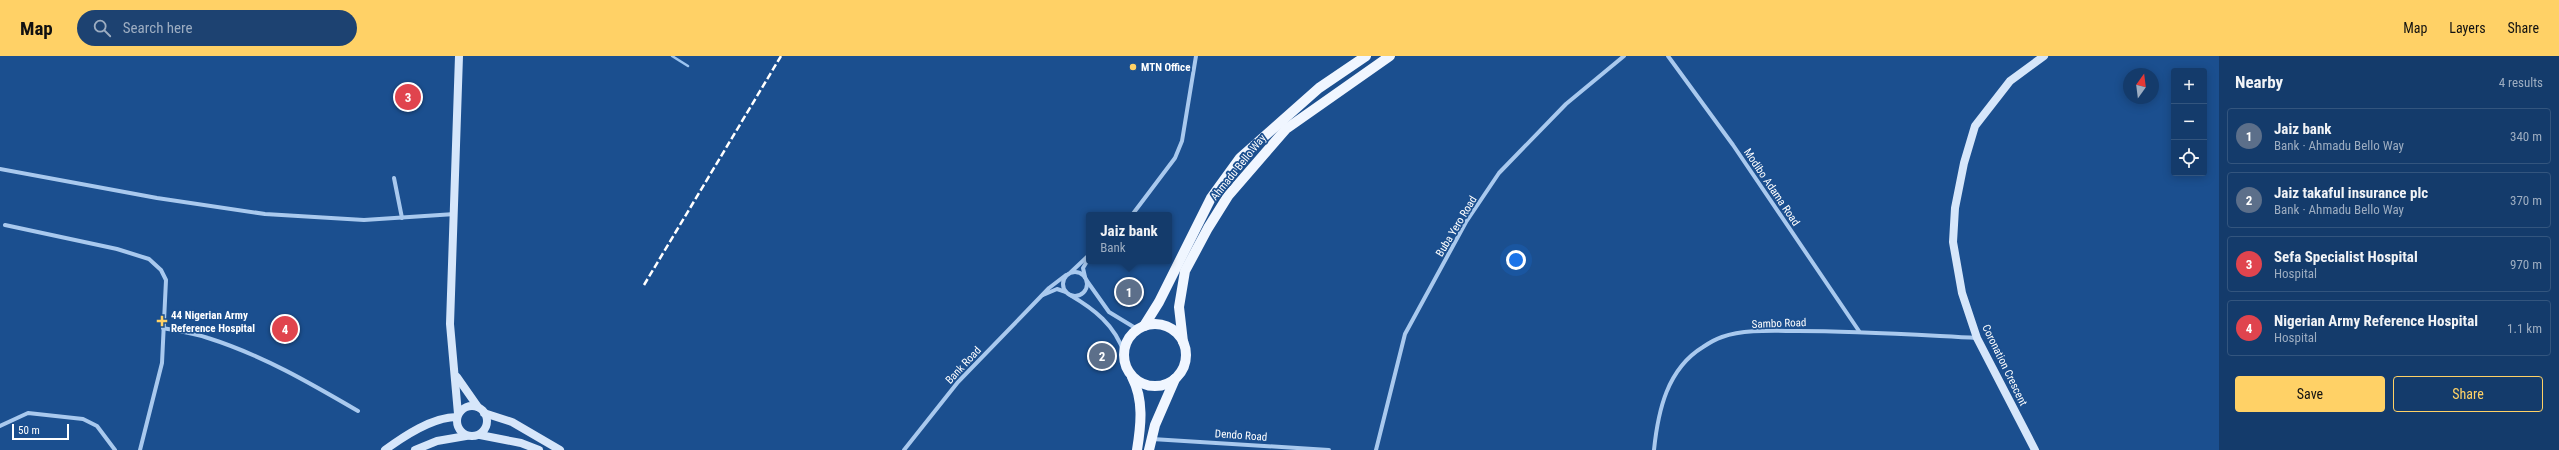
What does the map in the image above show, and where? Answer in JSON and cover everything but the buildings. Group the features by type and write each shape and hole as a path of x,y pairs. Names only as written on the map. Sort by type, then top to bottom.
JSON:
{"main road":[{"name":"Ahmadu Bello Way","path":"1141,327 1159,302 1211,198 1240,158 1313,93 1366,56"},
{"name":"Ahmadu Bello Way","path":"1183,342 1179,307 1185,271 1208,228 1228,196 1286,129 1390,56"},
{"path":"1136,450 1140,404 1138,389 1129,372 1124,353 1127,342 1141,327 1152,324 1167,326 1179,335 1183,342 1186,359 1182,370 1175,379 1161,410 1149,450"},
{"path":"1129,372 1138,381 1150,386 1159,386 1175,379"}],"street":[{"path":"459,56 456,214 450,324 456,376 458,428 466,436"},
{"path":"1134,212 1175,158 1182,141 1196,56"},
{"name":"Buba Yero Road","path":"1376,450 1405,334 1466,222 1499,173 1566,104 1624,56"},
{"name":"Modibo Adama Road","path":"1668,56 1733,145 1859,331"},
{"name":"Coronation Crescent","path":"2035,450 1978,338 1962,293 1953,242 1955,208 1964,162 1975,126 2010,81 2044,56"},
{"path":"0,170 157,198 265,214 364,220 456,214"},
{"path":"394,178 402,218"},
{"path":"5,225 117,249 149,259 161,270 166,280 162,363 140,450"},
{"path":"1086,260 1066,275 1064,285 1068,294 1086,305 1113,330 1119,337 1124,353"},
{"path":"1068,294 1082,294 1087,289 1083,268 1086,262"},
{"path":"1071,272 1086,279 1109,312 1141,327"},
{"name":"Bank Road","path":"904,450 958,382 1041,296 1066,275"},
{"name":"Bank Road","path":"1041,296 1057,289 1068,294"},
{"path":"163,328 207,338 253,354 303,379 358,411"},
{"name":"Sambo Road","path":"1654,450 1660,409 1669,383 1686,360 1702,347 1722,337 1762,331 1859,331 1978,338"},
{"path":"456,376 481,410 486,427 480,435"},
{"path":"385,450 398,441 435,421 457,415 467,407 481,410 512,422 560,450"},
{"path":"0,426 28,413 83,419 97,426 115,450"},
{"path":"415,450 437,441 480,435 521,443 539,450"},
{"name":"Dendo Road","path":"1152,438 1329,450"}],"waterway":[{"path":"672,56 688,66"}],"railway":[{"path":"644,285 781,56"}],"place":[{"name":"MTN Office","path":"1133,67"},
{"name":"Sefa Specialist Hospital","path":"408,97"},
{"name":"Jaiz bank","path":"1129,292"},
{"name":"44 Nigerian Army Reference Hospital","path":"162,321"},
{"name":"Nigerian Army Reference Hospital","path":"285,329"},
{"name":"Jaiz takaful insurance plc","path":"1102,356"}]}
